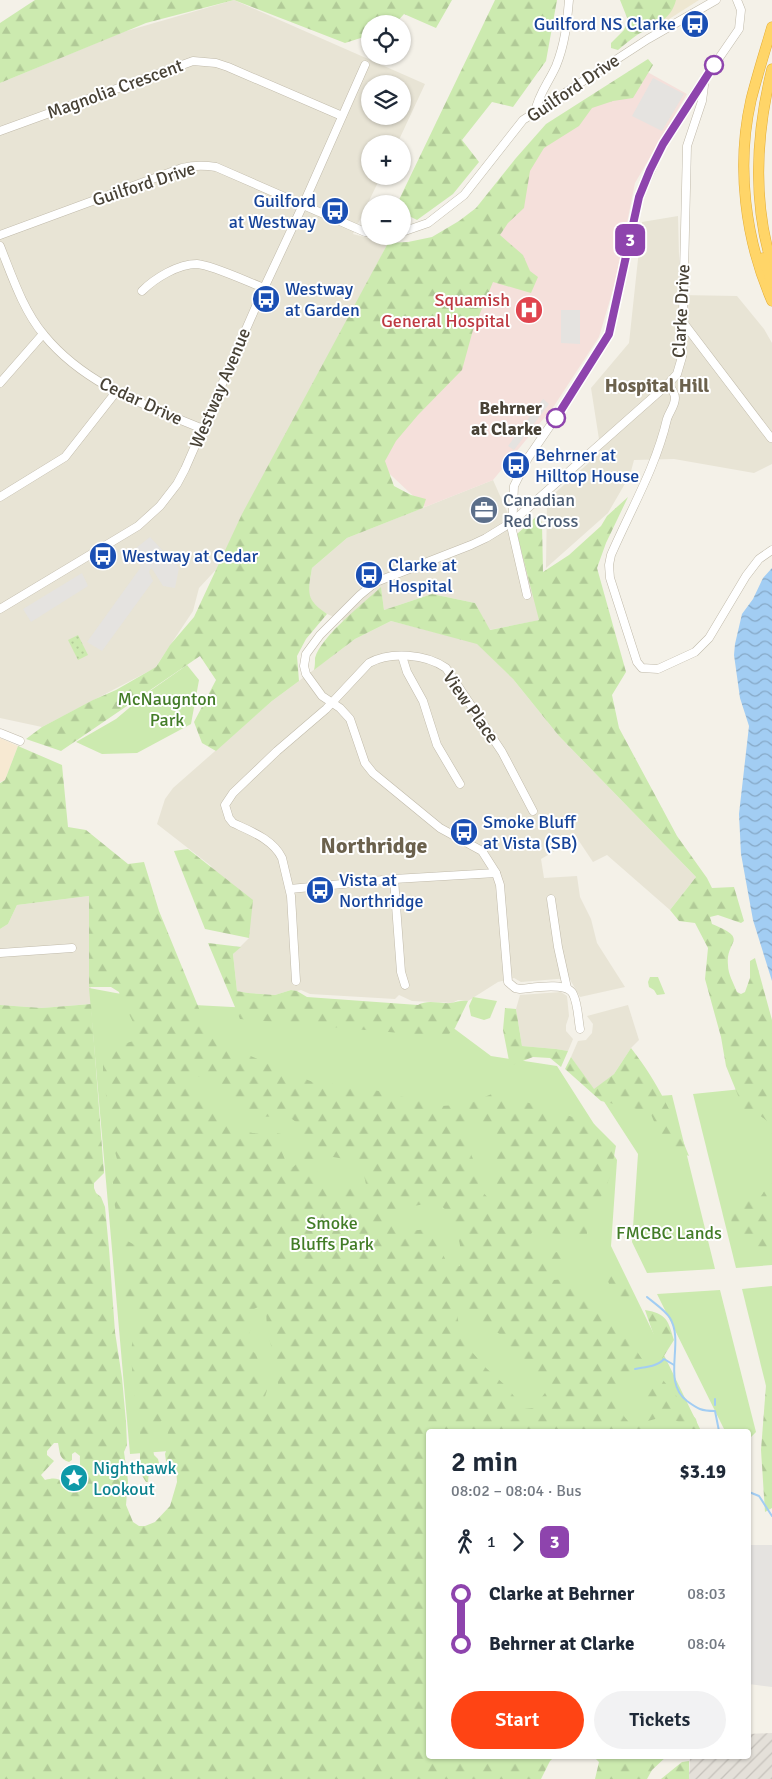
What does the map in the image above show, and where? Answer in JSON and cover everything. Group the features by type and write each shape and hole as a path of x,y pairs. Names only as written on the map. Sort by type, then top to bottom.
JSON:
{"highway":[{"path":"772,27 751,102 745,146 745,184 749,225 761,275 772,301"},
{"path":"772,69 760,125 757,164 759,206 765,243 772,265"},
{"path":"749,225 760,248 772,283"}],"street":[{"path":"534,112 537,99 555,68 562,49 567,29 569,0"},
{"name":"Guilford Drive","path":"411,229 428,223 464,195 523,120 648,39 716,0"},
{"name":"Clarke Drive","path":"332,703 316,690 306,674 304,666 306,654 320,635 360,595 376,582 471,545 512,522 677,374 682,357 687,146 702,101 705,78 738,29 740,10 737,0"},
{"name":"Magnolia Crescent","path":"0,131 193,61 216,63 228,67 342,116"},
{"name":"Westway Avenue","path":"0,609 120,537 150,516 177,484 186,469 264,288 365,65"},
{"path":"527,595 512,530 512,494 517,477 609,334 639,197 663,144 705,78"},
{"name":"Guilford Drive","path":"0,235 192,166 206,165 216,167 361,230"},
{"name":"Cedar Drive","path":"0,246 20,296 43,334 66,359 91,378 116,392 203,429"},
{"path":"142,291 159,276 198,264 264,288"},
{"path":"682,321 771,438"},
{"path":"0,383 43,334"},
{"path":"668,384 674,393 674,403 668,414 665,431 658,452 611,555 608,566 610,578 637,662 642,668 658,669 695,652 709,638 746,576 759,559 772,550"},
{"path":"0,497 65,457 116,392"},
{"path":"402,656 407,672 423,701 436,745 460,784"},
{"name":"View Place","path":"290,888 280,854 270,843 233,823 229,818 226,805 233,793 255,771 332,703 369,663 381,658 415,657 434,662 450,672 502,752 532,812"},
{"path":"332,703 340,708 350,719 365,763 373,773 440,828 482,851 496,873 500,885 507,976 510,985 520,989 558,986 568,988"},
{"path":"0,734 20,741"},
{"path":"296,981 290,888 496,873"},
{"path":"394,879 401,972 405,985"},
{"path":"551,899 558,946 568,988 573,994 580,1029"},
{"path":"0,953 72,948"}],"shaded area":[{"path":"234,0 361,56 361,65 382,65 405,75 361,75 361,125 406,125 401,135 361,135 361,185 377,185 372,195 361,195 361,217 353,234 361,236 361,245 387,245 290,430 250,533 199,588 193,611 155,668 42,727 0,718 0,83 123,32"},
{"path":"650,0 699,0 655,28"},
{"name":"Squamish General Hospital","path":"642,69 687,94 635,183 615,283 599,337 554,406 493,480 425,507 378,463 513,180 558,130"},
{"path":"411,78 425,84 411,114"},
{"path":"653,78 684,94 662,131 632,116"},
{"path":"678,216 680,295 737,296 764,329 772,343 772,464 754,473 674,459 634,460 630,475 608,513 546,568 547,500 601,452 591,388 629,343 642,222"},
{"path":"561,310 580,310 580,344 561,343"},
{"path":"543,399 549,404 514,450 508,446"},
{"path":"493,480 517,534 540,620 489,630 475,603 432,594 384,610 381,588 344,621 314,606 308,592 312,568 347,538"},
{"path":"150,537 179,568 175,588 163,586 151,567 149,572 153,581 102,651 87,642 141,567 131,552"},
{"path":"82,573 88,586 31,622 23,609"},
{"path":"391,621 477,643 513,679 559,736 696,877 670,910 607,855 593,862 577,838 541,859 544,878 577,876 580,897 591,919 597,943 625,987 580,997 569,978 521,982 514,978 498,982 468,1001 458,1000 452,1003 412,1001 399,995 395,999 310,994 301,990 291,990 275,995 237,991 233,954 249,938 211,866 157,824 165,799 173,788 272,701 355,639"},
{"path":"0,738 18,746 5,780 0,782"},
{"path":"89,896 91,1004 42,1008 0,1005 0,929 8,924 17,905"},
{"path":"561,992 567,996 569,1016 566,1031 573,1039 568,1051 522,1046 516,1009 520,995"},
{"path":"628,1005 639,1040 631,1048 614,1074 594,1090 571,1057 578,1041 586,1040 592,1033 593,1024 587,1016"},
{"path":"751,1545 772,1545 772,1687 751,1684"},
{"path":"772,1733 772,1779 689,1779 690,1759 751,1759 751,1734"}],"green space":[{"path":"35,0 234,0 146,23 0,83 0,23"},
{"path":"234,0 452,0 436,28 411,17 411,15 361,15 361,38 345,43"},
{"path":"495,0 557,0 546,61 513,107 492,102 462,140 479,162 453,194 417,220 411,217 411,195 401,195 406,185 411,185 411,175"},
{"path":"620,0 676,0 674,7 666,18 637,35 618,50 611,48 611,43 624,30 628,20"},
{"path":"648,59 653,65 633,98 613,101 592,108 579,126 544,148 530,171 524,208 508,223 500,235 523,255 530,271 538,277 531,293 493,282 473,330 462,370 418,415 396,441 385,461 394,486 411,495 426,499 423,508 347,538 312,568 310,595 315,604 327,614 306,639 297,656 299,681 272,701 216,751 202,743 194,722 216,680 200,656 61,751 26,739 42,727 116,690 156,667 170,645 194,617 242,514 387,245 411,245 411,241 432,237 459,221 476,208 546,124"},
{"path":"628,497 606,543 597,568 626,672 612,695 619,728 677,836 712,888 734,887 744,921 741,923 718,915 710,917 712,924 724,929 733,937 734,941 728,957 728,968 737,992 741,994 745,992 750,978 750,961 755,958 772,1020 772,1139 763,1133 767,1121 758,1114 746,1115 726,1066 721,1037 705,979 708,948 695,923 679,921 670,910 696,877 559,736 513,679 477,644 391,621 355,639 314,670 315,658 325,640 381,587 384,610 432,594 475,603 490,630 539,620 517,534 538,515 542,523 543,572 569,555 601,526 607,516"},
{"path":"78,635 88,655 78,660 68,640"},
{"name":"McNaugnton Park","path":"187,665 199,680 191,724 137,753 102,754 76,742 116,719 147,693"},
{"path":"18,746 62,765 68,827 86,830 128,864 144,862 159,911 209,1033 236,1050 315,1083 353,1085 442,1106 468,1104 494,1093 511,1097 594,1124 616,1146 610,1177 587,1229 587,1238 533,1231 525,1243 537,1256 567,1250 571,1257 540,1281 566,1279 597,1306 608,1325 620,1326 644,1362 628,1376 616,1381 619,1406 629,1422 634,1426 639,1422 646,1406 646,1390 662,1379 696,1419 698,1429 687,1429 681,1423 666,1416 648,1421 644,1429 426,1429 426,1759 552,1759 541,1779 0,1779 0,1005 42,1008 91,1004 104,1173 94,1183 94,1188 101,1197 105,1207 115,1332 126,1422 127,1445 124,1452 128,1481 126,1505 133,1522 139,1526 145,1526 155,1522 170,1506 177,1482 176,1466 174,1462 170,1464 166,1461 165,1454 168,1445 166,1440 171,1421 168,1417 150,1431 154,1455 159,1463 149,1471 148,1482 146,1482 141,1474 140,1432 133,1384 131,1353 133,1335 140,1325 140,1316 125,1299 122,1285 124,1259 117,1247 119,1240 124,1239 140,1248 142,1241 138,1229 129,1225 116,1212 113,1195 113,1170 117,1159 111,1137 103,1057 110,1054 118,1046 133,1041 136,1028 129,1014 123,1010 119,992 111,987 89,987 89,896 17,905 8,924 0,929 0,783 5,780","holes":["206,1076 217,1080 245,1111 256,1117 288,1116 296,1122 300,1140 300,1152 297,1163 293,1167 287,1165 281,1149 284,1135 249,1132 234,1124 205,1102 197,1094 189,1081 193,1077","473,1118 482,1123 490,1134 496,1172 496,1200 491,1201 479,1188 476,1167 463,1133 466,1120","333,1157 358,1164 363,1173 367,1189 363,1192 349,1187 324,1188 318,1175 319,1159","428,1203 440,1205 450,1216 460,1243 460,1266 453,1267 448,1263 438,1240 431,1232 419,1230 400,1233 397,1226 405,1211","262,1305 266,1306 267,1333 277,1363 278,1387 273,1414 267,1411 264,1400 267,1390 264,1376 256,1354 249,1347 247,1338 252,1327 252,1313 254,1309","460,1311 483,1328 493,1330 503,1336 526,1368 545,1387 545,1393 533,1408 524,1409 506,1386 486,1368 464,1343 458,1313","54,1443 58,1443 60,1455 66,1461 72,1460 72,1454 75,1452 80,1456 80,1476 75,1487 70,1489 62,1481 57,1479 45,1480 41,1475 54,1461 47,1455 47,1451"]},
{"path":"188,849 253,900 249,938 205,929 174,851"},
{"path":"208,943 241,947 233,954 237,991 275,995 291,990 307,997 418,1005 426,1002 451,1003 468,1001 455,1028 446,1037 240,1019"},
{"path":"650,977 658,977 665,994 657,995 649,987"},
{"name":"Smoke Bluffs Park","path":"89,988 175,1004 386,1015 444,1021 491,1056 557,1066 617,1160 611,1246 700,1429 426,1429 426,1431 130,1454"},
{"path":"473,997 497,1001 490,1018 484,1020 471,1016 469,1006"},
{"path":"505,1008 516,1009 522,1046 568,1051 561,1067 550,1058 533,1057 510,1066 503,1030"},
{"path":"631,1048 650,1074 664,1100 689,1156 665,1147 650,1112 601,1101 565,1069 571,1057 594,1089 614,1074"},
{"path":"772,1086 772,1265 736,1268 693,1094"},
{"name":"FMCBC Lands","path":"672,1095 715,1269 647,1273 632,1242 638,1154 603,1100"},
{"path":"772,1180 772,1196 767,1213 772,1212 772,1248 750,1246 739,1233 731,1229 732,1201 759,1199"},
{"path":"607,1271 610,1272 622,1287 628,1287 632,1294 628,1298 620,1301 609,1283"},
{"path":"772,1286 772,1398 769,1398 742,1289"},
{"name":"FMCBC Lands","path":"720,1290 756,1432 751,1437 751,1429 724,1429 657,1294"},
{"path":"772,1308 772,1508 765,1512 761,1450"},
{"path":"645,1310 662,1316 670,1327 674,1340 662,1359"},
{"path":"596,1759 664,1759 652,1770 647,1779 595,1779 599,1762"},
{"path":"689,1761 689,1779 661,1779 682,1762"}],"water":[{"path":"772,568 772,981 753,920 741,854 739,814 749,726 740,698 734,655 742,614 753,599 763,578"}],"waterway":[{"path":"647,1297 668,1315 674,1328 674,1373 679,1393 697,1408 715,1411 719,1429"},
{"path":"635,1369 654,1365 664,1359 674,1365"},
{"path":"715,1399 715,1405"},
{"path":"751,1493 759,1496 772,1516"}],"bus line":[{"name":"3","path":"556,418 609,334 639,197 650,170 663,144 714,65"}],"place":[{"name":"Guilford NS Clarke","path":"695,24"},
{"name":"Guilford at Westway","path":"335,211"},
{"name":"Westway at Garden","path":"266,299"},
{"name":"Squamish General Hospital","path":"529,310"},
{"name":"Behrner at Clarke","path":"556,418"},
{"name":"Behrner at Hilltop House","path":"516,465"},
{"name":"Canadian Red Cross","path":"484,510"},
{"name":"Westway at Cedar","path":"103,556"},
{"name":"Clarke at Hospital","path":"369,575"},
{"name":"Smoke Bluff at Vista (SB)","path":"464,832"},
{"name":"Vista at Northridge","path":"320,890"},
{"name":"Nighthawk Lookout","path":"74,1478"}],"district":[{"name":"Hospital Hill","path":"657,385"},
{"name":"Northridge","path":"374,845"}]}
